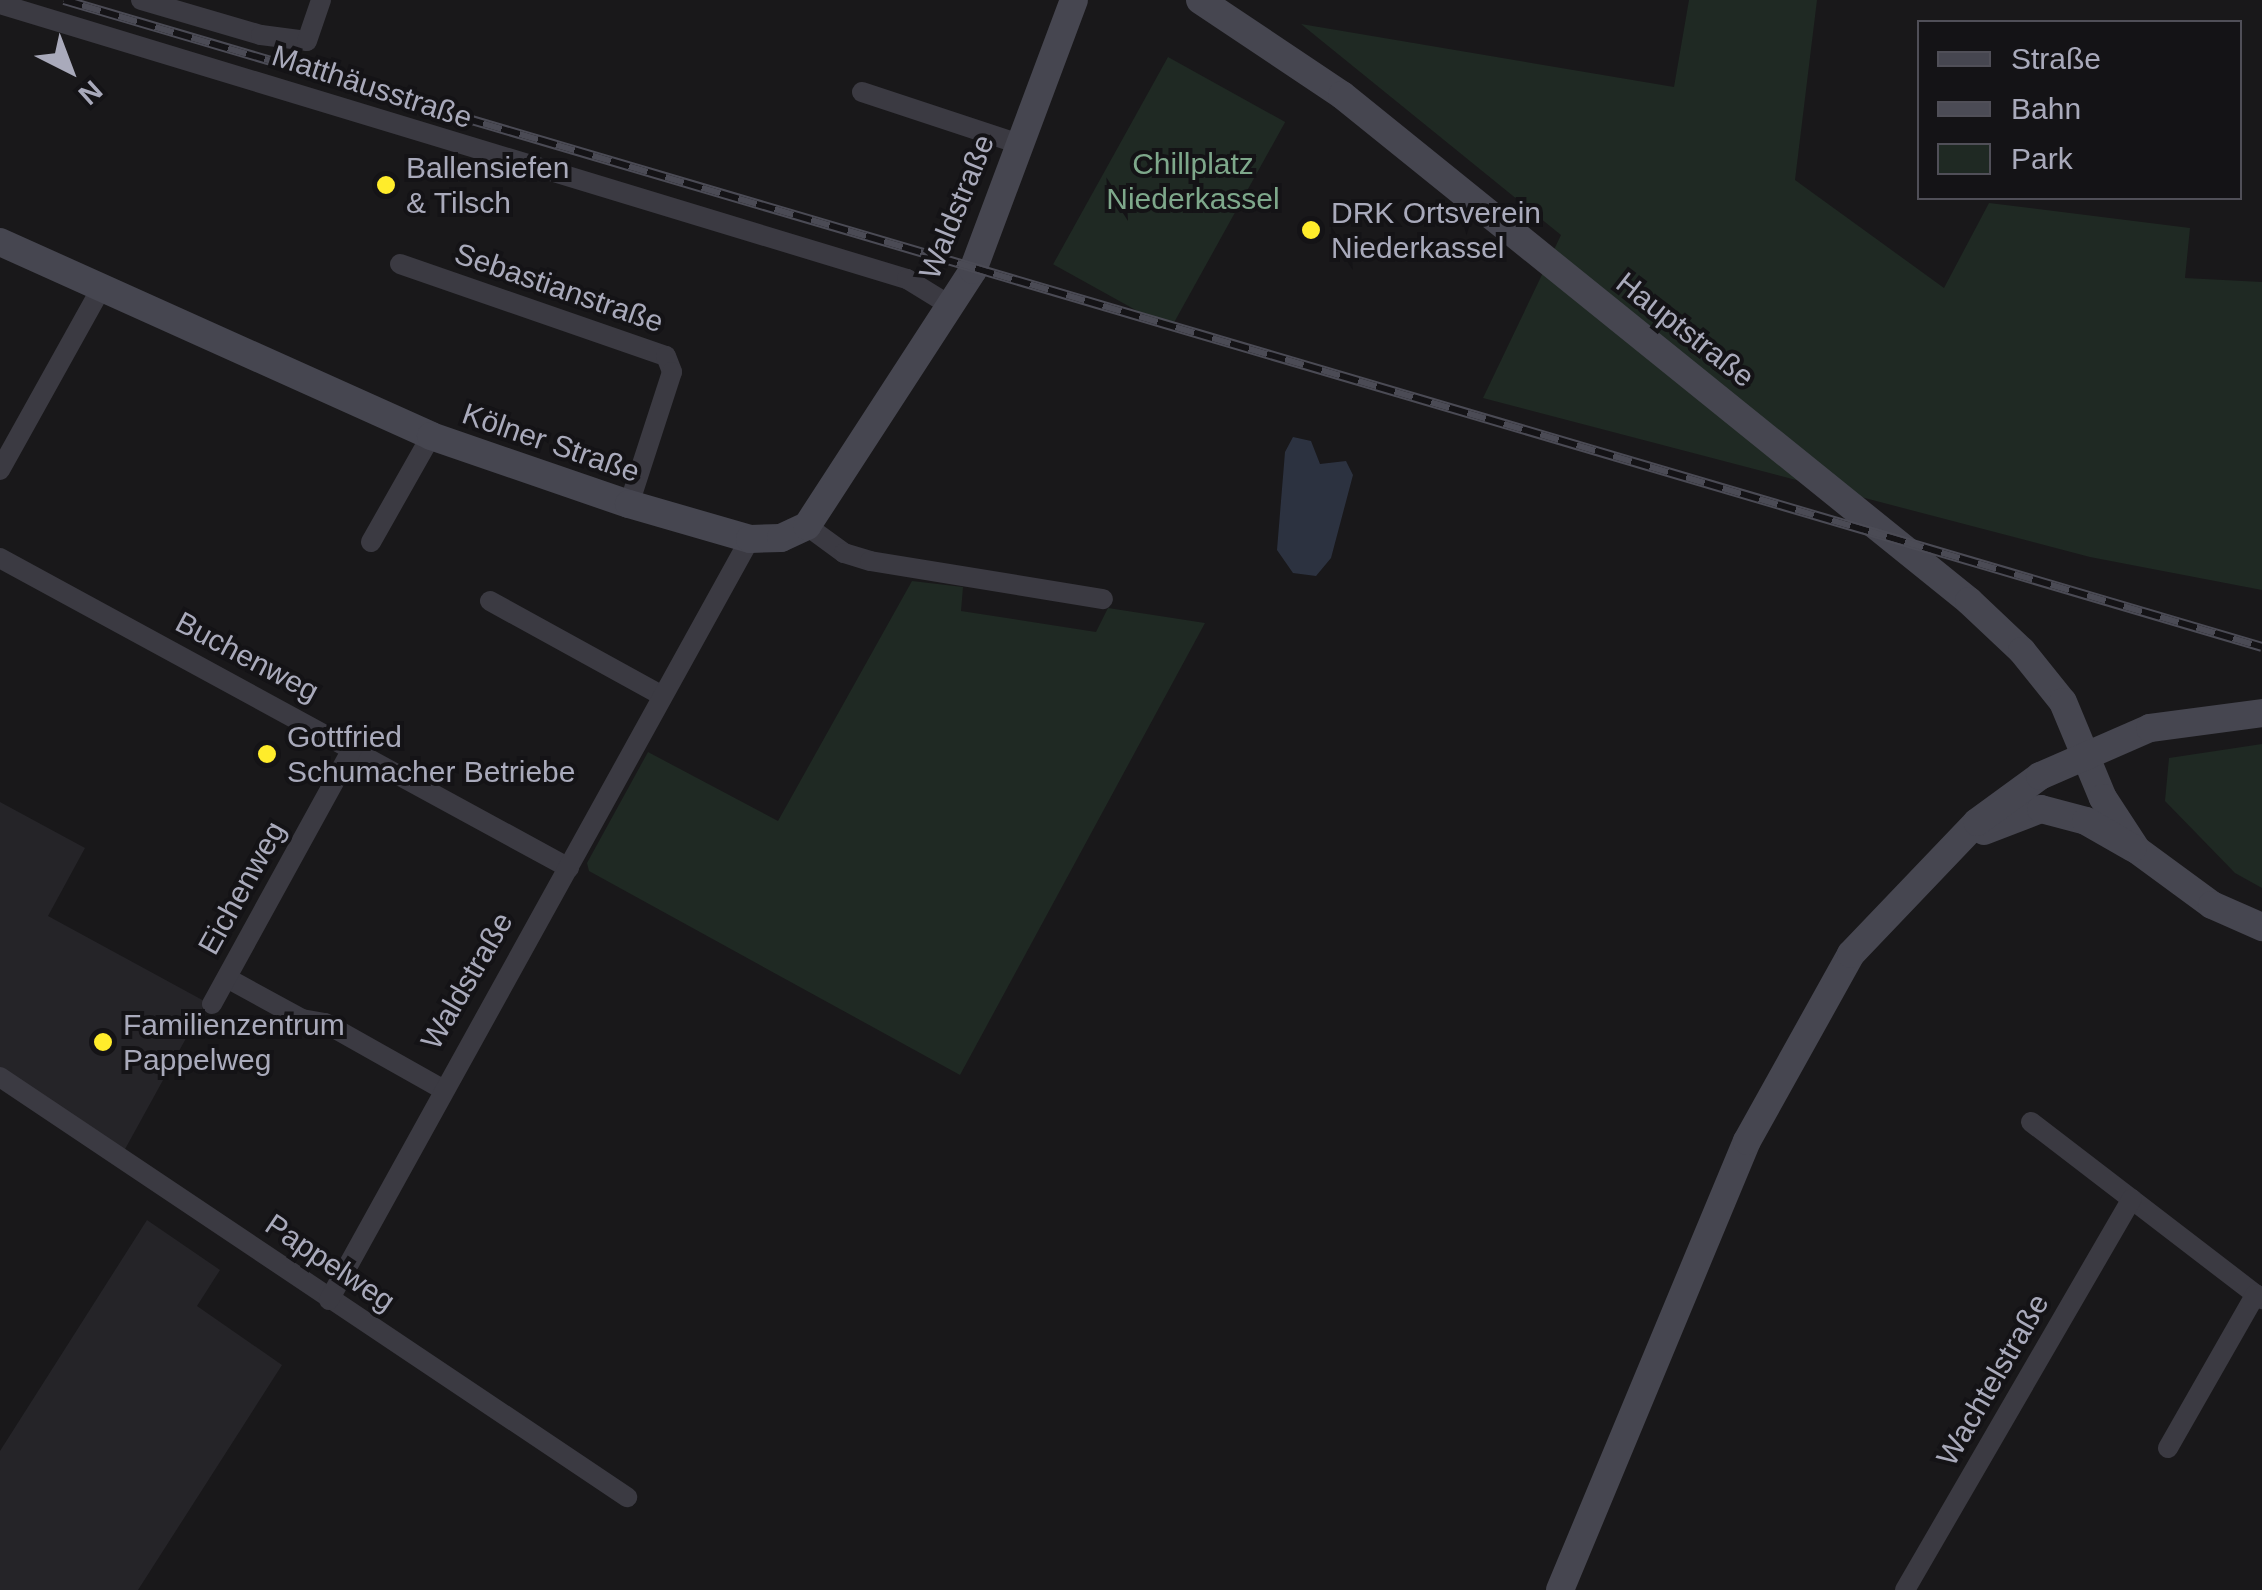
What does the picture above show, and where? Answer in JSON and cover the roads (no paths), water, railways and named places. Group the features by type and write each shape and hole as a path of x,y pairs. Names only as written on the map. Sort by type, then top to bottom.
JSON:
{"street":[{"path":"140,0 260,35 307,41 321,0"},
{"name":"Waldstraße","path":"807,526 973,270 1074,0"},
{"name":"Hauptstraße","path":"1200,0 1342,95 1969,601 2042,672 2137,850"},
{"name":"Matthäusstraße","path":"0,4 907,279 951,306"},
{"path":"862,92 1018,144"},
{"name":"Kölner Straße","path":"0,242 431,436 629,504 750,539 781,538 807,526"},
{"name":"Sebastianstraße","path":"400,264 666,356 672,372 629,504"},
{"path":"0,470 102,287"},
{"path":"371,542 431,436"},
{"path":"807,526 844,554 870,561 1103,599"},
{"name":"Waldstraße","path":"329,1300 442,1089 750,539"},
{"name":"Buchenweg","path":"0,558 569,868"},
{"path":"490,601 663,696"},
{"path":"1560,1590 1747,1141 1851,954 1948,850 2005,799 2084,754 2150,728 2262,713"},
{"name":"Eichenweg","path":"212,1004 352,748"},
{"path":"1948,850 2013,816 2041,810 2086,821 2137,850 2212,905 2262,926"},
{"path":"227,978 302,1020 325,1023 442,1089"},
{"name":"Pappelweg","path":"0,1077 627,1497"},
{"path":"2030,1122 2259,1296 2168,1448"},
{"name":"Wachtelstraße","path":"1905,1590 2132,1199"}],"water":[{"path":"1293,437 1311,441 1320,464 1346,461 1353,475 1331,558 1316,576 1293,573 1277,550 1285,452"}],"railway":[{"path":"64,0 2262,647"}],"place":[{"name":"Ballensiefen & Tilsch","path":"386,185"},
{"name":"DRK Ortsverein Niederkassel","path":"1311,230"},
{"name":"Gottfried Schumacher Betriebe","path":"267,754"},
{"name":"Familienzentrum Pappelweg","path":"103,1042"}],"park label":[{"name":"Chillplatz Niederkassel","path":"1193,181"}]}
